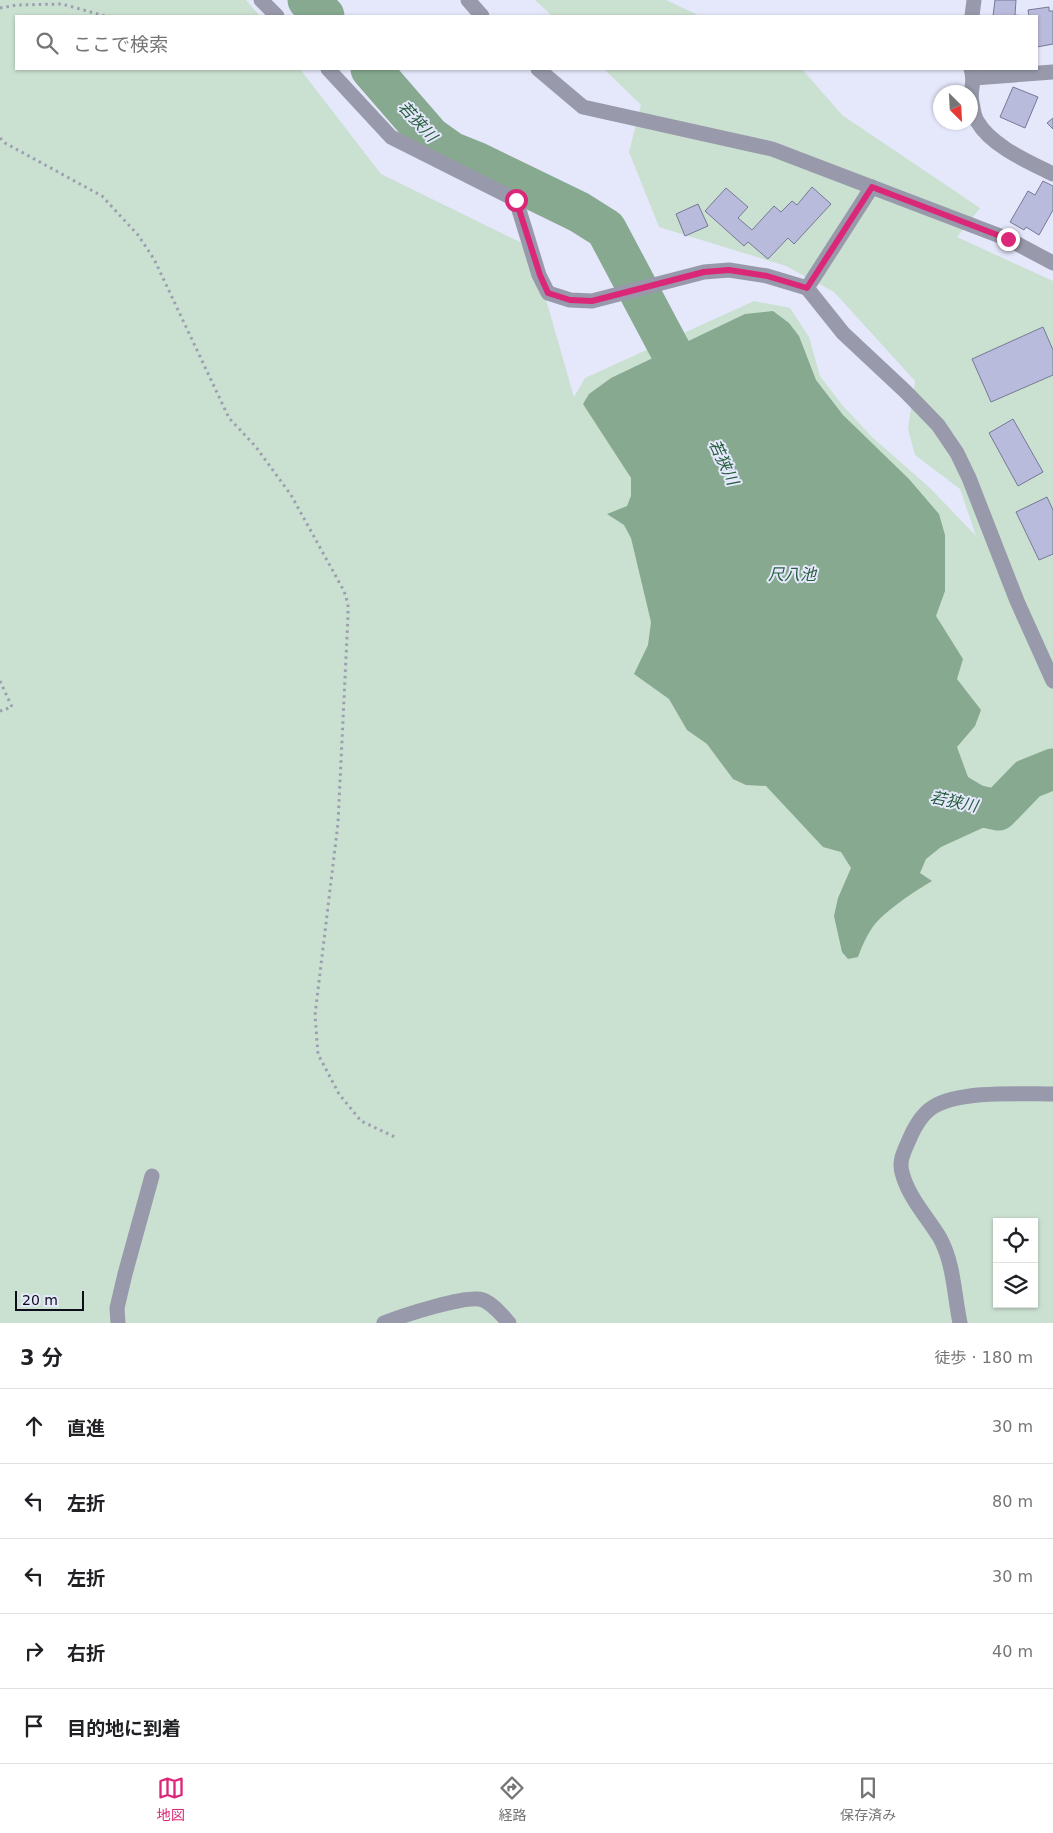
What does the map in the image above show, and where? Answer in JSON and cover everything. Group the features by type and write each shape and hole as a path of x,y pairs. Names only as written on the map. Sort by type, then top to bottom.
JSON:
{"street":[{"path":"261,0 276,15"},
{"path":"468,0 481,15"},
{"path":"972,15 974,0"},
{"path":"329,70 391,137 516,200 540,275 548,293 570,300 592,301 704,272 729,270 767,276 807,288 843,333 938,424 957,453 969,478 1017,601 1053,681"},
{"path":"539,70 583,107 772,150 1008,239 1053,263"},
{"path":"1053,72 973,73 970,97 976,120 984,130 1009,152 1053,174"},
{"path":"807,288 872,187"},
{"path":"960,1323 953,1274 946,1253 940,1239 920,1209 903,1176 900,1159 920,1120 932,1108 945,1101 961,1097 989,1095 1053,1094"},
{"path":"118,1323 118,1308 125,1274 152,1176"},
{"path":"384,1323 450,1303 482,1299 497,1310 509,1323"}],"path":[{"path":"0,8 17,5 62,4 101,15"},
{"path":"0,138 5,143 102,196 138,235 154,259 229,418 256,447 291,494 344,592 348,604 348,616 338,823 315,1015 318,1054 339,1094 361,1121 395,1137"},
{"path":"0,681 12,708 0,711"}],"shaded area":[{"path":"0,0 246,0 259,15 15,15 15,70 301,70 381,174 524,244 539,275 574,397 585,378 754,301 790,308 809,337 820,376 843,406 872,437 930,488 976,536 960,489 915,455 908,429 915,381 834,292 786,266 659,227 629,152 641,105 605,70 803,70 842,115 980,208 957,237 1053,281 1053,1323 0,1323"},
{"path":"535,0 666,0 698,15 551,15"}],"water":[{"name":"尺八池","path":"773,311 789,323 799,336 816,380 843,415 909,479 939,514 945,535 945,591 936,616 963,659 957,679 981,710 975,726 957,747 968,777 998,795 998,810 989,825 941,847 926,859 920,873 932,881 908,896 884,915 870,931 858,957 848,959 842,952 834,916 838,898 851,868 841,852 823,847 766,786 746,785 733,779 707,744 687,730 669,699 634,674 648,645 651,622 631,538 624,525 607,514 627,506 631,496 631,478 583,404 589,394 611,378 745,314"}],"building":[{"path":"995,0 1016,0 1015,15 993,15"},
{"path":"1049,7 1049,11 1053,11 1053,44 1038,47 1038,15 1029,15 1028,10"},
{"path":"1013,87 1038,97 1025,128 1000,117"},
{"path":"1053,118 1053,129 1047,123"},
{"path":"1043,181 1053,186 1053,210 1039,235 1026,227 1024,230 1010,222 1028,191 1035,195"},
{"path":"812,187 831,204 794,244 788,238 768,259 748,242 744,246 705,211 726,188 748,207 738,218 752,230 774,206 781,212 792,201 797,205"},
{"path":"698,204 708,226 685,236 676,214"},
{"path":"1043,327 1053,350 1053,375 991,402 972,359"},
{"path":"1013,419 1043,472 1018,486 989,433"},
{"path":"1047,497 1053,510 1053,554 1039,560 1016,512"}],"waterway":[{"name":"若狭川","path":"308,0 323,15"},
{"name":"若狭川","path":"372,70 430,137 451,152 476,162 579,212 606,229 696,401"},
{"name":"若狭川","path":"942,798 998,810 1028,779 1053,769"}],"route":[{"path":"516,200 540,275 548,293 570,300 592,301 704,272 729,270 767,276 807,288 872,187 1008,239"}]}
